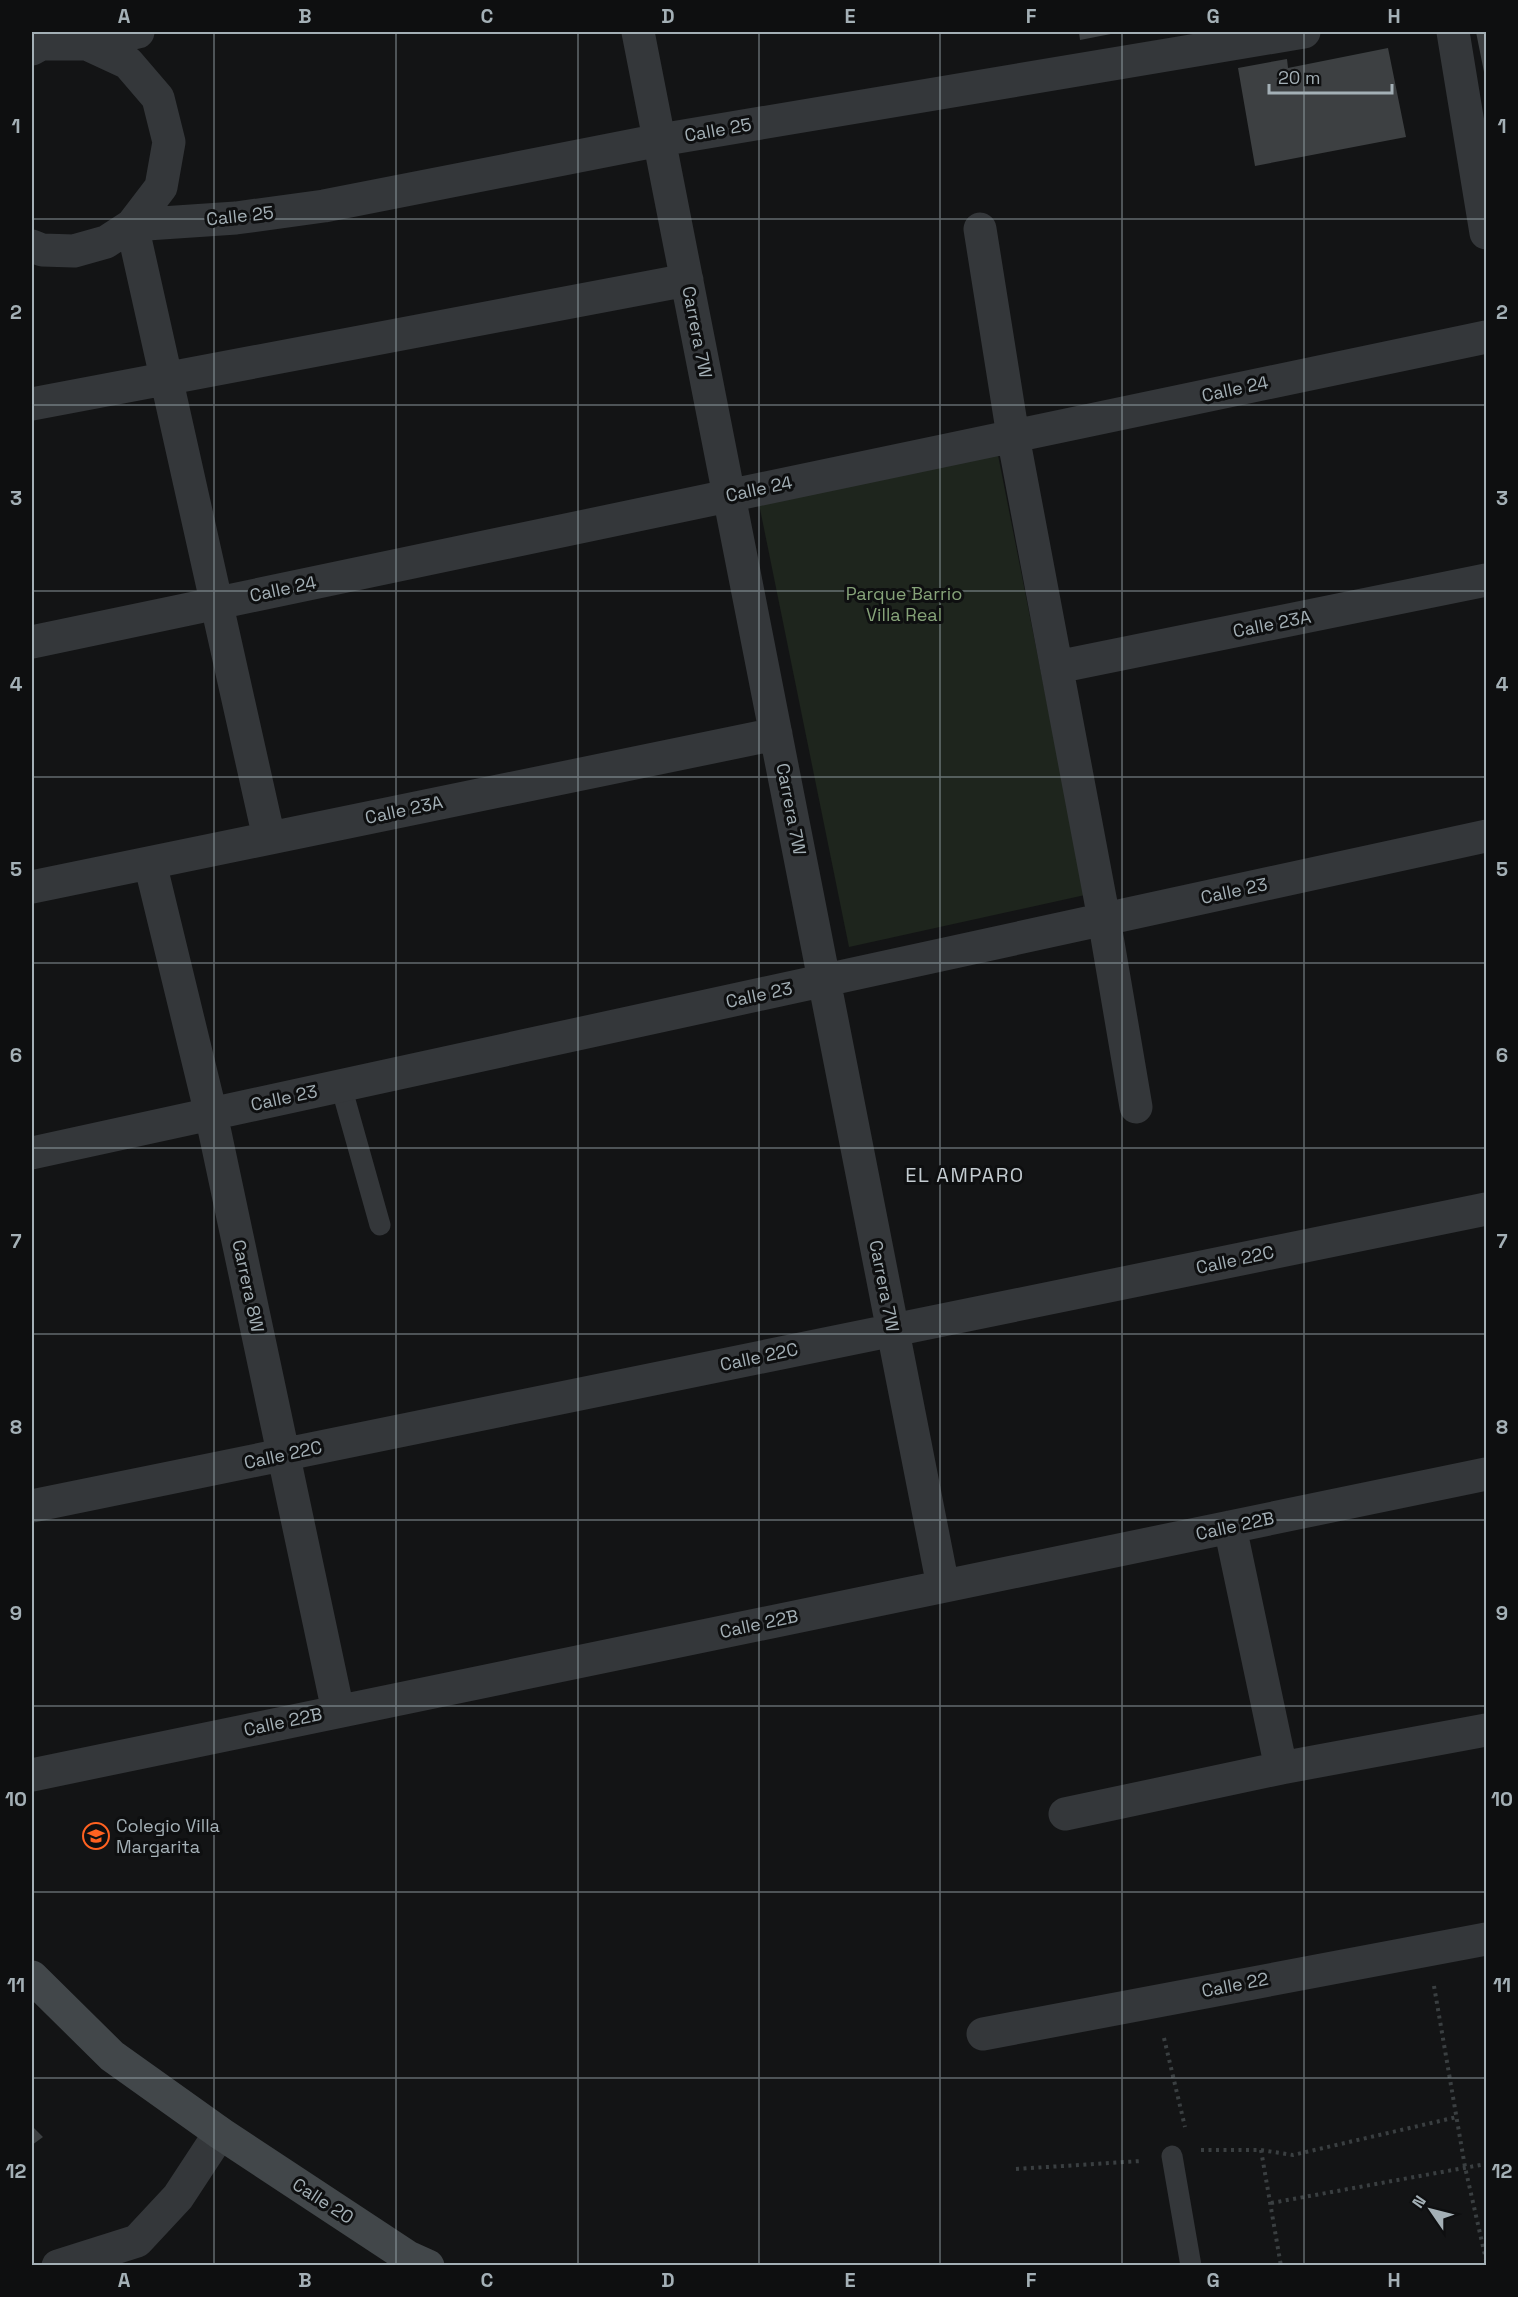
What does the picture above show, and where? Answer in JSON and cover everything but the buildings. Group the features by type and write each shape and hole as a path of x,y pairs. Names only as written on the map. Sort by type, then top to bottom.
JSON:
{"main road":[{"name":"Calle 20","path":"32,1977 112,2056 220,2133 414,2263"}],"street":[{"path":"32,49 41,44 87,44 132,32"},
{"name":"Carrera 7W","path":"638,32 943,1586"},
{"name":"Calle 25","path":"132,225 236,218 324,206 660,140 1304,32"},
{"path":"1453,32 1486,233"},
{"path":"32,246 42,250 74,251 106,242 132,225 161,187 169,142 158,98 128,63 87,44"},
{"path":"132,225 269,838"},
{"path":"980,229 1013,436 1104,919 1136,1107"},
{"path":"32,404 687,280"},
{"name":"Calle 24","path":"32,642 1486,337"},
{"name":"Calle 23A","path":"1057,667 1486,580"},
{"name":"Calle 23A","path":"32,887 776,734"},
{"name":"Calle 23","path":"32,1153 1486,836"},
{"name":"Carrera 8W","path":"150,862 211,1114 338,1711"},
{"name":"Calle 22C","path":"32,1506 1486,1209"},
{"name":"Calle 22B","path":"32,1774 1486,1474"},
{"path":"1230,1527 1281,1768"},
{"path":"1065,1814 1281,1768 1486,1730"},
{"name":"Calle 22","path":"983,2034 1486,1939"},
{"path":"58,2265 137,2241 178,2197 220,2133"}],"lane":[{"path":"341,1086 380,1225"},
{"path":"1182,2154 1191,2265"}],"path":[{"path":"1427,1949 1466,2168 1486,2260"},
{"path":"1155,2000 1182,2154"},
{"path":"1016,2169 1153,2160 1215,2149 1261,2150 1294,2155 1457,2117"},
{"path":"1261,2150 1281,2265"},
{"path":"1270,2203 1486,2164"}],"green space":[{"name":"Parque Barrio Villa Real","path":"998,455 1085,895 849,947 759,504"}],"place":[{"name":"Colegio Villa Margarita","path":"96,1836"}],"district":[{"name":"EL AMPARO","path":"965,1175"}]}
